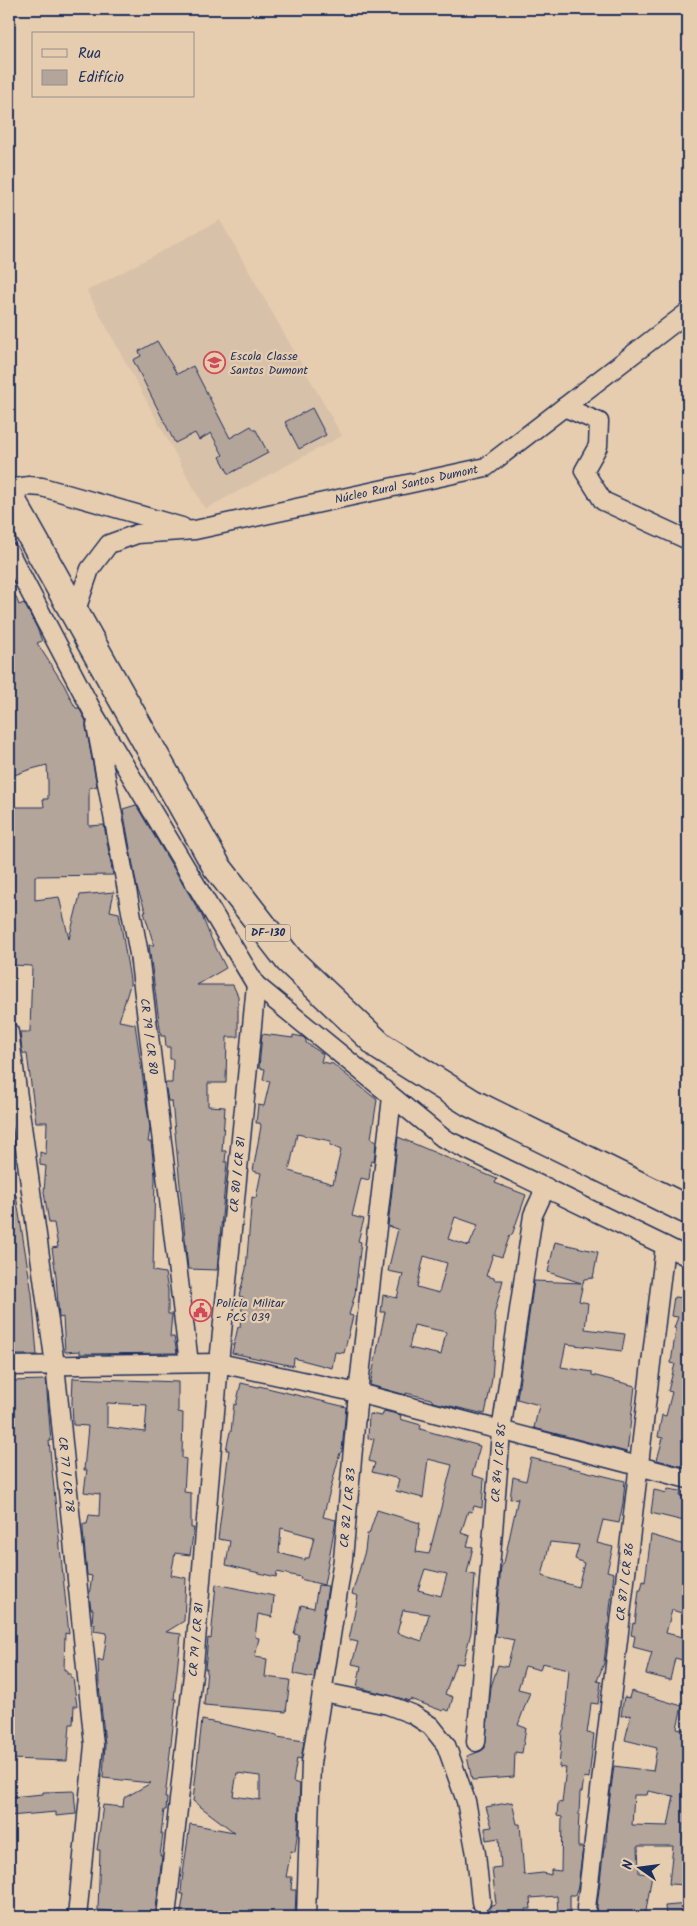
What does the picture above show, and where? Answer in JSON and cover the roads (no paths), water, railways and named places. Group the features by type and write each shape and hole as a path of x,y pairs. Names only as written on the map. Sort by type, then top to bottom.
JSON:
{"main road":[{"name":"DF-130","path":"9,496 217,867 289,960 381,1047 471,1103 688,1210"}],"street":[{"name":"Núcleo Rural Santos Dumont","path":"75,613 90,569 108,544 137,534 195,530 486,467 688,312"},
{"path":"564,407 599,422 598,446 584,471 603,501 688,540"},
{"name":"Núcleo Rural Santos Dumont","path":"9,489 29,486 42,487 195,530"},
{"path":"9,552 94,714 256,985 443,1138 688,1257"},
{"name":"CR 79 / CR 80","path":"94,714 139,954 189,1362"},
{"path":"110,802 139,789"},
{"name":"CR 80 / CR 81","path":"219,1363 256,985"},
{"name":"CR 77 / CR 78","path":"9,1032 55,1365 94,1745 77,1917"},
{"name":"CR 82 / CR 83","path":"306,1917 311,1763 343,1559 358,1393 392,1097"},
{"name":"CR 84 / CR 85","path":"476,1742 500,1432 533,1214 546,1187"},
{"name":"CR 87 / CR 86","path":"589,1917 586,1908 665,1246"},
{"path":"9,1366 219,1363 358,1393 500,1432 688,1479"},
{"name":"CR 79 / CR 81","path":"166,1917 194,1665 219,1363"},
{"path":"323,1692 388,1705 412,1714 431,1726 446,1745 466,1801 476,1854 481,1902"}],"place":[{"name":"Escola Classe Santos Dumont","path":"214,363"},
{"name":"Polícia Militar - PCS 039","path":"200,1310"}]}
